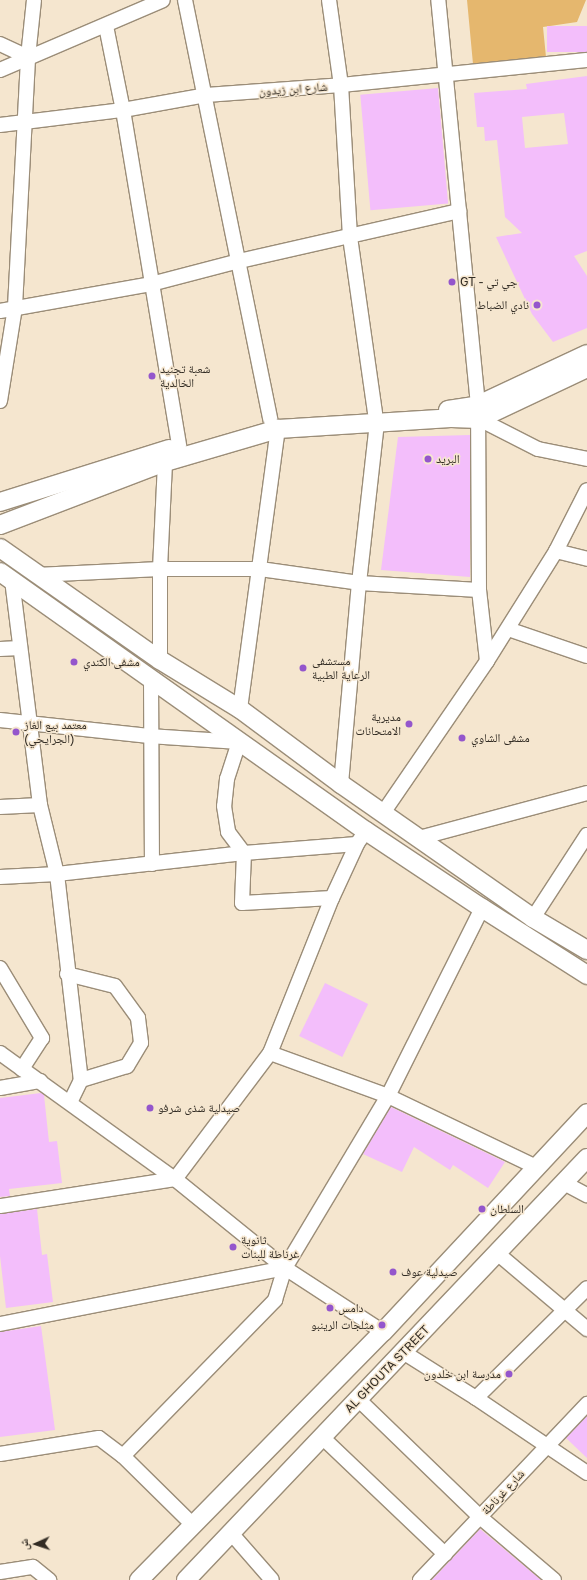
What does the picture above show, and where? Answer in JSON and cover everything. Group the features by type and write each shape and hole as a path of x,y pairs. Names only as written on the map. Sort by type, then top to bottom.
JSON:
{"main road":[{"path":"478,412 587,354"},
{"path":"0,502 179,446 274,424 478,412 587,368"},
{"path":"0,524 165,462 274,424"},
{"path":"0,548 36,575 160,660 240,708 341,784 533,918 587,950"},
{"path":"6,576 239,742 362,837 482,908 587,975"},
{"path":"139,1580 383,1332 587,1114"},
{"name":"AL GHOUTA STREET","path":"186,1580 587,1158"}],"street":[{"path":"0,401 15,308 27,121 28,57 34,0"},
{"path":"0,70 28,57 106,26 163,0"},
{"path":"184,0 206,95 239,261 274,424 260,569 240,708"},
{"path":"329,0 341,85 350,237 376,418 359,582 341,784"},
{"path":"438,0 443,74 459,211 478,412 479,590 488,661"},
{"path":"106,26 123,110 179,446"},
{"path":"0,44 28,57"},
{"name":"شارع ابن زيدون","path":"0,126 27,121 123,110 206,95 341,85 587,60"},
{"path":"0,311 151,284 239,261 459,211"},
{"path":"478,412 538,449 587,459"},
{"path":"160,660 160,569 165,462"},
{"path":"383,813 488,661 556,551 587,490"},
{"path":"556,551 587,559"},
{"path":"36,575 160,569 260,569 359,582 479,590"},
{"path":"6,576 20,648 40,805 57,874 67,974 81,1080 70,1103"},
{"path":"508,629 587,656"},
{"path":"0,649 20,648"},
{"path":"150,678 149,736 152,864"},
{"path":"0,720 149,736 239,742 227,779 224,806 228,832 244,853 242,904 332,898"},
{"path":"420,838 587,793"},
{"path":"0,807 40,805"},
{"path":"533,918 587,835"},
{"path":"0,877 57,874 152,864 362,837"},
{"path":"0,1206 175,1179 270,1053 332,898 362,837"},
{"path":"123,1456 275,1300 285,1268 388,1096 482,908"},
{"path":"0,968 42,1038 22,1069"},
{"path":"67,974 115,986 138,1018 141,1043 127,1066 81,1080"},
{"path":"0,1053 175,1179 285,1268 383,1332"},
{"path":"270,1053 388,1096 536,1167"},
{"path":"0,1088 40,1082"},
{"path":"564,1183 587,1195"},
{"path":"497,1253 587,1329"},
{"path":"0,1324 285,1268"},
{"path":"476,1398 587,1288"},
{"path":"403,1352 476,1398 587,1473"},
{"path":"358,1399 480,1517 554,1580"},
{"name":"شارع غرناطة","path":"420,1580 587,1404"},
{"path":"322,1437 444,1554"},
{"path":"0,1454 99,1438 123,1456 193,1525"},
{"path":"230,1533 272,1580"},
{"path":"0,1572 33,1567 49,1580"}],"shaded area":[{"path":"467,0 586,0 577,22 543,27 546,57 473,64"}],"building":[{"path":"547,26 587,26 587,52 547,52"},
{"path":"587,76 587,251 574,256 587,276 587,328 553,342 532,314 496,237 522,233 505,217 497,140 485,141 484,127 477,127 474,93 527,89 526,84","holes":["564,113 568,144 525,148 522,117"]},
{"path":"438,88 448,204 370,210 360,95"},
{"path":"470,435 470,577 381,570 398,437"},
{"path":"325,983 368,1004 342,1057 299,1036"},
{"path":"41,1093 44,1095 49,1142 57,1141 62,1183 9,1189 10,1196 0,1197 0,1098"},
{"path":"391,1107 505,1162 488,1188 453,1165 450,1170 414,1147 402,1172 363,1154"},
{"path":"37,1209 42,1255 47,1254 53,1302 6,1308 0,1256 0,1214"},
{"path":"41,1326 55,1430 0,1437 0,1332"},
{"path":"587,1416 587,1458 566,1438"},
{"path":"480,1529 541,1580 432,1580"}],"place":[{"name":"GT - جي تي","path":"452,282"},
{"name":"نادي الضباط","path":"537,305"},
{"name":"شعبة تجنيد الخالدية","path":"152,376"},
{"name":"البريد","path":"428,459"},
{"name":"مشفى الكندي","path":"74,662"},
{"name":"مستشفى الرعاية الطبية","path":"303,668"},
{"name":"مديرية الامتحانات","path":"409,724"},
{"name":"معتمد بيع الغاز (الجرايحي)","path":"16,732"},
{"name":"مشفى الشاوي","path":"462,738"},
{"name":"صيدلية شذى شرفو","path":"150,1108"},
{"name":"السلطان","path":"482,1209"},
{"name":"ثانوية غرناطة للبنات","path":"233,1247"},
{"name":"صيدلية عوف","path":"393,1272"},
{"name":"دامس","path":"330,1308"},
{"name":"مثلجات الرينبو","path":"382,1325"},
{"name":"مدرسة ابن خلدون","path":"509,1374"}]}
